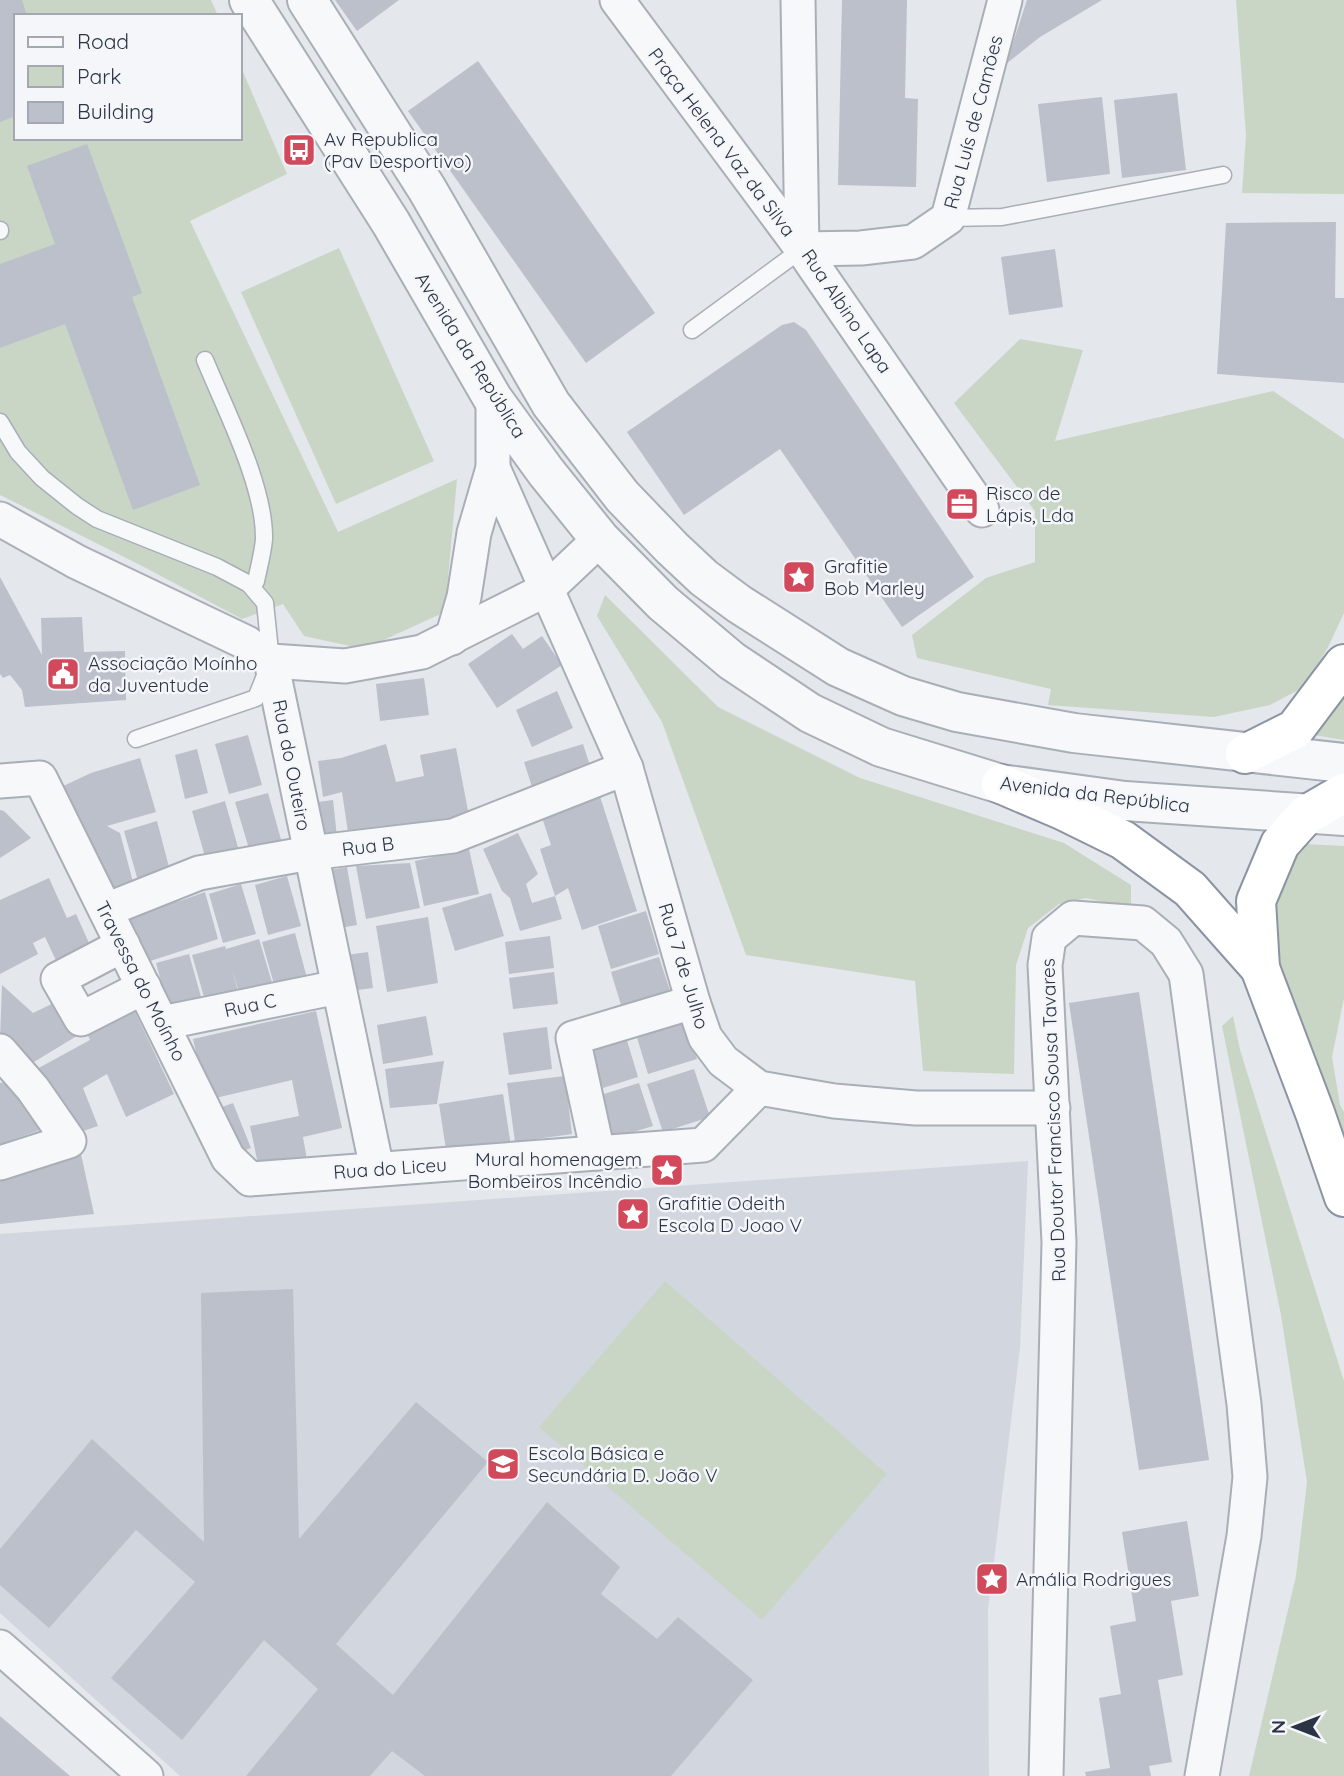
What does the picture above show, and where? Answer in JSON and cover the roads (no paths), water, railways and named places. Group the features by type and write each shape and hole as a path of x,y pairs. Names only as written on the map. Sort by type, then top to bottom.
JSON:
{"highway":[{"path":"1245,754 1295,729 1344,664"},
{"path":"1001,784 1123,840 1190,889 1260,968"},
{"path":"1344,793 1306,815 1280,844 1256,901 1260,968 1344,1197"}],"street":[{"name":"Avenida da República","path":"249,0 391,223 494,399 545,472 600,539 663,603 732,661 810,713 881,747 1001,784 1125,801 1344,816"},
{"path":"307,0 427,189 551,404 622,496 671,548 704,578 739,604 838,667 903,696 957,712 1074,733 1344,763"},
{"name":"Rua Albino Lapa","path":"798,0 802,249 982,510"},
{"name":"Rua Luís de Camões","path":"802,249 861,248 913,242 947,218 1004,0"},
{"name":"Praça Helena Vaz da Silva","path":"631,5 802,249"},
{"path":"452,638 464,597 474,533 493,468 494,399"},
{"name":"Rua 7 de Julho","path":"493,468 626,768 693,1002 705,1037 723,1061 759,1088 834,1101 916,1108 1053,1108"},
{"path":"0,519 77,562 247,643 271,660 345,666 422,652 452,638 547,589 600,539"},
{"name":"Rua do Outeiro","path":"271,660 377,1169"},
{"name":"Rua B","path":"106,910 199,873 310,853 453,836 626,768"},
{"name":"Travessa do Moínho","path":"0,781 40,778 228,1158 250,1179"},
{"name":"Rua Doutor Francisco Sousa Tavares","path":"1046,1776 1059,1242 1045,965 1049,938 1073,918 1143,923 1166,942 1186,974 1244,1404 1250,1477 1244,1536 1202,1776"},
{"path":"123,945 58,979 81,1019 144,987"},
{"name":"Rua C","path":"162,1023 338,986"},
{"path":"598,1153 573,1038 693,1002"},
{"path":"0,1051 33,1089 69,1141 0,1163"},
{"name":"Rua do Liceu","path":"250,1179 703,1145 759,1088"},
{"path":"0,1647 146,1776"}],"lane":[{"path":"947,218 1002,218 1223,175"},
{"name":"Praça Helena Vaz da Silva","path":"692,330 802,249"},
{"path":"205,360 251,471 258,496 264,538 256,581 249,584"},
{"path":"0,422 18,452 42,478 77,506 97,519 217,567 249,584 265,603 271,660 256,698 136,738"}],"place":[{"name":"Av Republica (Pav Desportivo)","path":"299,150"},
{"name":"Risco de Lápis, Lda","path":"962,504"},
{"name":"Grafitie Bob Marley","path":"799,577"},
{"name":"Associação Moínho da Juventude","path":"63,674"},
{"name":"Mural homenagem Bombeiros Incêndio","path":"667,1170"},
{"name":"Grafitie Odeith Escola D Joao V","path":"633,1214"},
{"name":"Escola Básica e Secundária D. João V","path":"503,1464"},
{"name":"Amália Rodrigues","path":"992,1579"}]}
